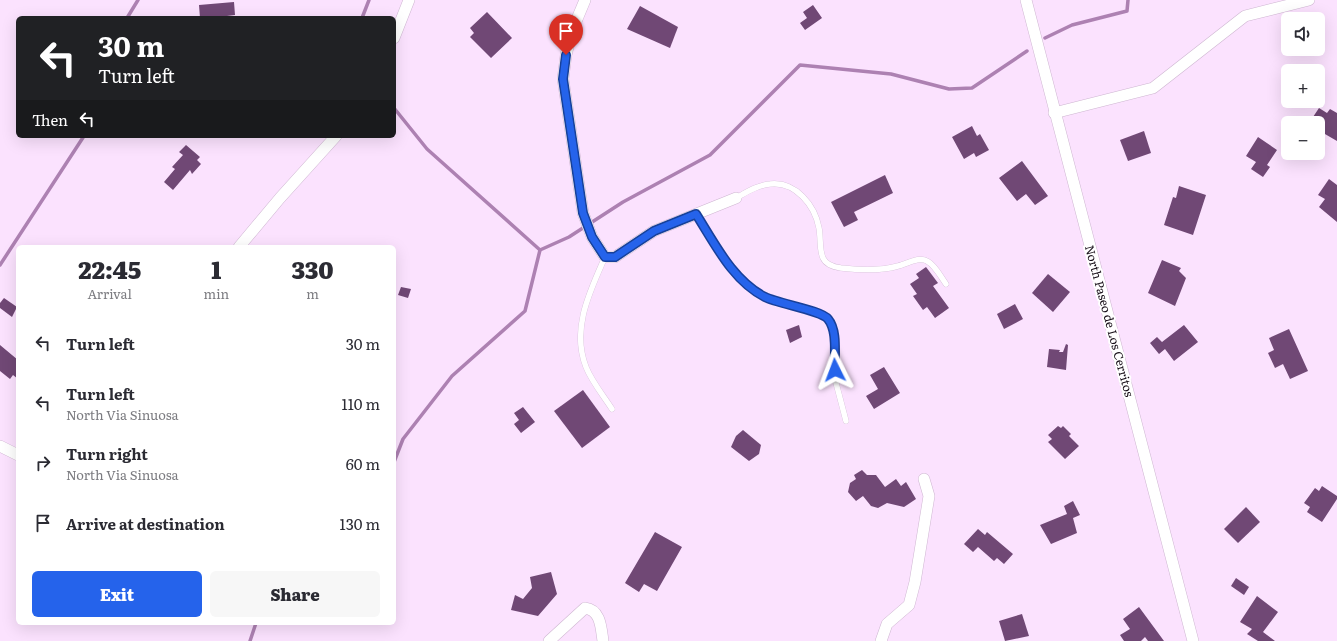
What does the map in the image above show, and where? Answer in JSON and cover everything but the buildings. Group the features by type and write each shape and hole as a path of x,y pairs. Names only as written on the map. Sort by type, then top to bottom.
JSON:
{"street":[{"path":"396,33 410,0"},
{"path":"585,0 572,31 566,55 563,79 583,213 592,237 605,257 615,257 654,231 736,198"},
{"name":"North Paseo de Los Cerritos","path":"1026,0 1193,641"},
{"path":"1054,112 1152,88 1245,16 1310,0"},
{"path":"242,245 280,198 334,138"},
{"path":"0,446 16,454"},
{"path":"881,641 887,624 909,605 929,496 924,479"},
{"path":"549,641 585,608 590,609 597,615 604,641"}],"lane":[{"path":"736,198 759,187 771,184 792,189 800,193 814,212 820,229 823,258 827,263 841,268 887,269 921,259 932,265 946,284"},
{"path":"696,214 717,249 748,287 777,303 817,313 827,318 832,327 835,379 846,421"},
{"path":"605,257 584,308 581,337 585,366 612,409"}],"waterway":[{"path":"128,16 138,0"},
{"path":"363,16 369,0"},
{"path":"1045,38 1072,25 1127,11 1128,0"},
{"path":"396,457 403,439 452,376 525,311 540,250 569,237 623,202 710,155 800,65 891,74 949,89 972,88 1027,51"},
{"path":"396,110 427,149 540,250"},
{"path":"0,265 83,138"},
{"path":"250,641 255,625"}],"route":[{"path":"566,55 563,79 583,213 592,237 605,257 615,257 654,231 696,214 717,249 733,271 748,287 763,297 777,303 817,313 827,318 832,327 835,370"}]}
